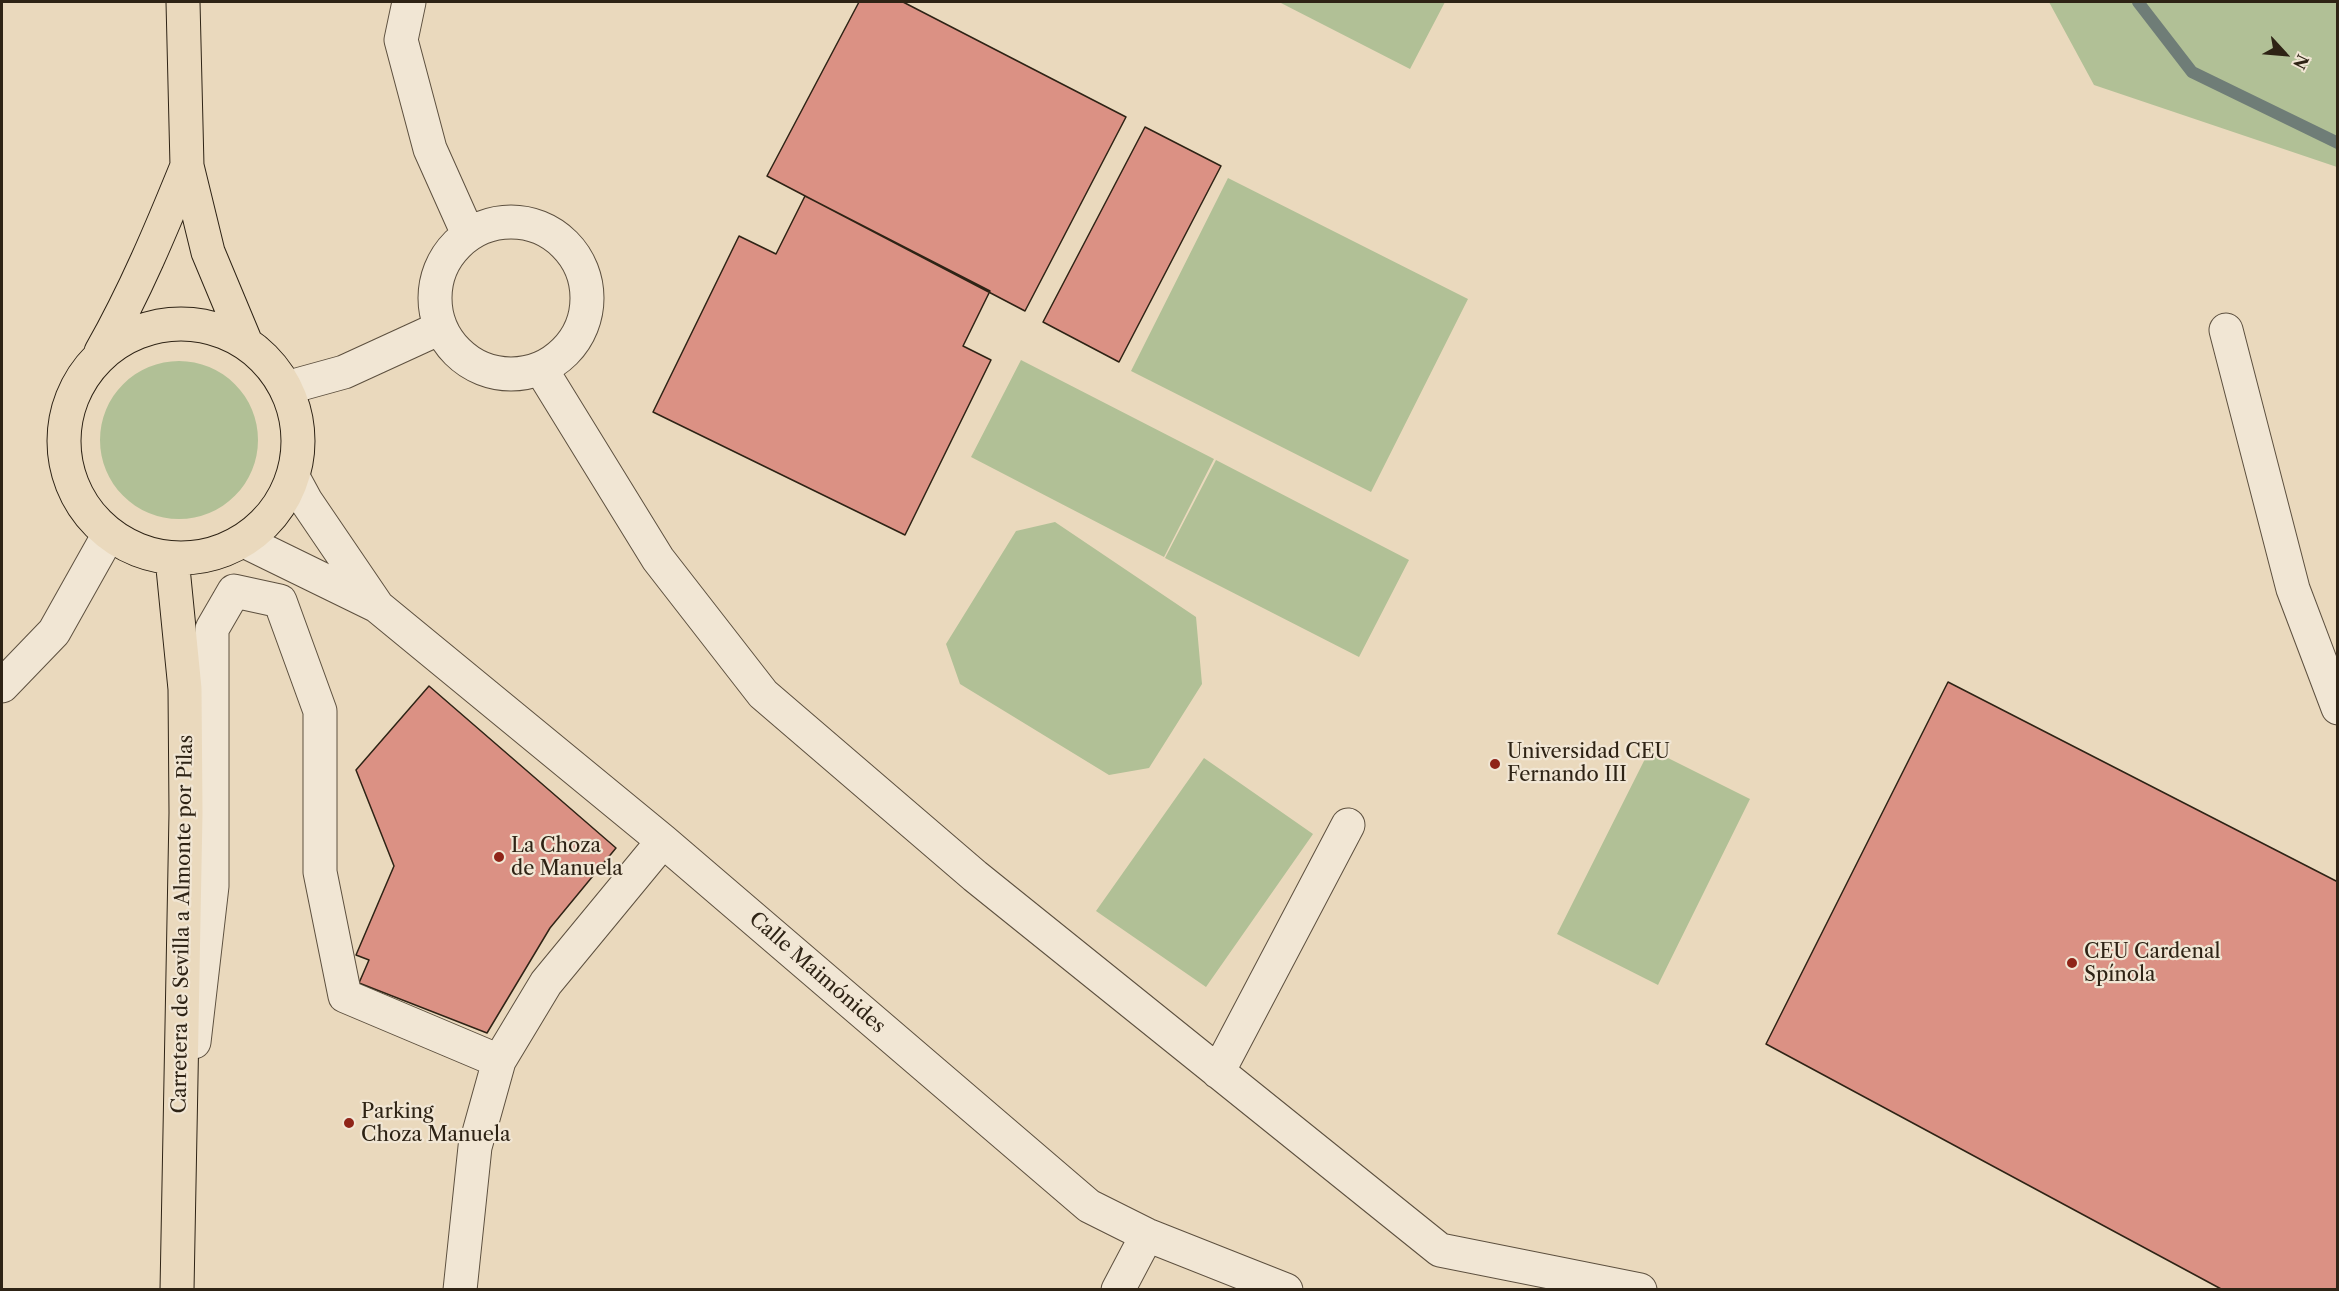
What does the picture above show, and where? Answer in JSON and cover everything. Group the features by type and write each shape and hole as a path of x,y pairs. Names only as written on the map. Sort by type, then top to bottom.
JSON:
{"main road":[{"path":"184,9 187,166 208,252 246,343"},
{"path":"96,360 129,335 169,324 209,326 246,343 269,364 286,388 296,417 298,446 293,477 274,513 243,541 209,555 172,558 139,551 109,534 83,506 67,469 64,430 74,392 96,360 126,308 187,166"},
{"name":"Carretera de Sevilla a Almonte por Pilas","path":"172,558 185,689 186,825 177,1290"}],"street":[{"path":"409,2 401,40 430,149 468,234"},
{"path":"508,221 534,224 557,236 576,256 586,280 587,308 579,333 574,340 563,354 541,369 518,375 493,373 471,364 452,348 440,328 434,304 436,280 445,258 468,234 508,221"},
{"path":"286,388 344,372 440,328"},
{"path":"2226,330 2293,589 2337,708"},
{"path":"541,369 658,559 763,694 975,876 1440,1250 1640,1290"},
{"name":"Calle Maimónides","path":"293,477 306,501 377,606"},
{"path":"2,686 54,632 109,534"},
{"name":"Calle Maimónides","path":"243,541 377,606 663,841 1089,1206 1147,1235 1286,1290"},
{"path":"179,1172 212,886 212,629 234,591 280,601 320,711 320,872 345,996 499,1061"},
{"path":"1218,1072 1348,825"},
{"path":"460,1290 475,1147 499,1061 546,983 663,841"},
{"path":"1118,1290 1147,1235"},
{"path":"169,1290 177,1253"}],"green space":[{"path":"1279,2 1445,2 1410,69"},
{"path":"2049,2 2337,2 2337,167 2094,85"},
{"path":"1228,178 1468,299 1371,492 1131,371"},
{"path":"1021,360 1214,459 1164,557 971,457"},
{"path":"179,361 209,367 223,374 235,384 245,396 252,410 258,440 252,470 245,484 235,496 223,506 209,513 179,519 149,513 135,506 123,496 113,484 106,470 100,440 106,410 113,396 123,384 135,374 149,367"},
{"path":"1216,460 1409,560 1359,657 1165,558"},
{"path":"1055,522 1196,617 1202,684 1149,768 1109,775 960,684 946,644 1016,531"},
{"path":"1650,749 1750,799 1658,985 1557,934"},
{"path":"1204,758 1313,834 1206,987 1096,911"}],"building":[{"path":"859,2 903,2 1126,117 1025,311 767,176"},
{"path":"1145,127 1221,166 1119,362 1043,322"},
{"path":"805,196 990,291 963,346 991,360 905,535 653,412 739,236 776,254"},
{"name":"CEU Cardenal Spínola","path":"1948,682 2338,882 2337,1290 2223,1290 1766,1044"},
{"name":"La Choza de Manuela","path":"429,686 616,848 550,928 487,1033 359,983 369,960 356,955 394,866 356,770"}],"waterway":[{"path":"2138,2 2192,72 2338,143"}],"place":[{"name":"Universidad CEU Fernando III","path":"1495,764"},
{"name":"La Choza de Manuela","path":"499,857"},
{"name":"CEU Cardenal Spínola","path":"2072,963"},
{"name":"Parking Choza Manuela","path":"349,1123"}]}
